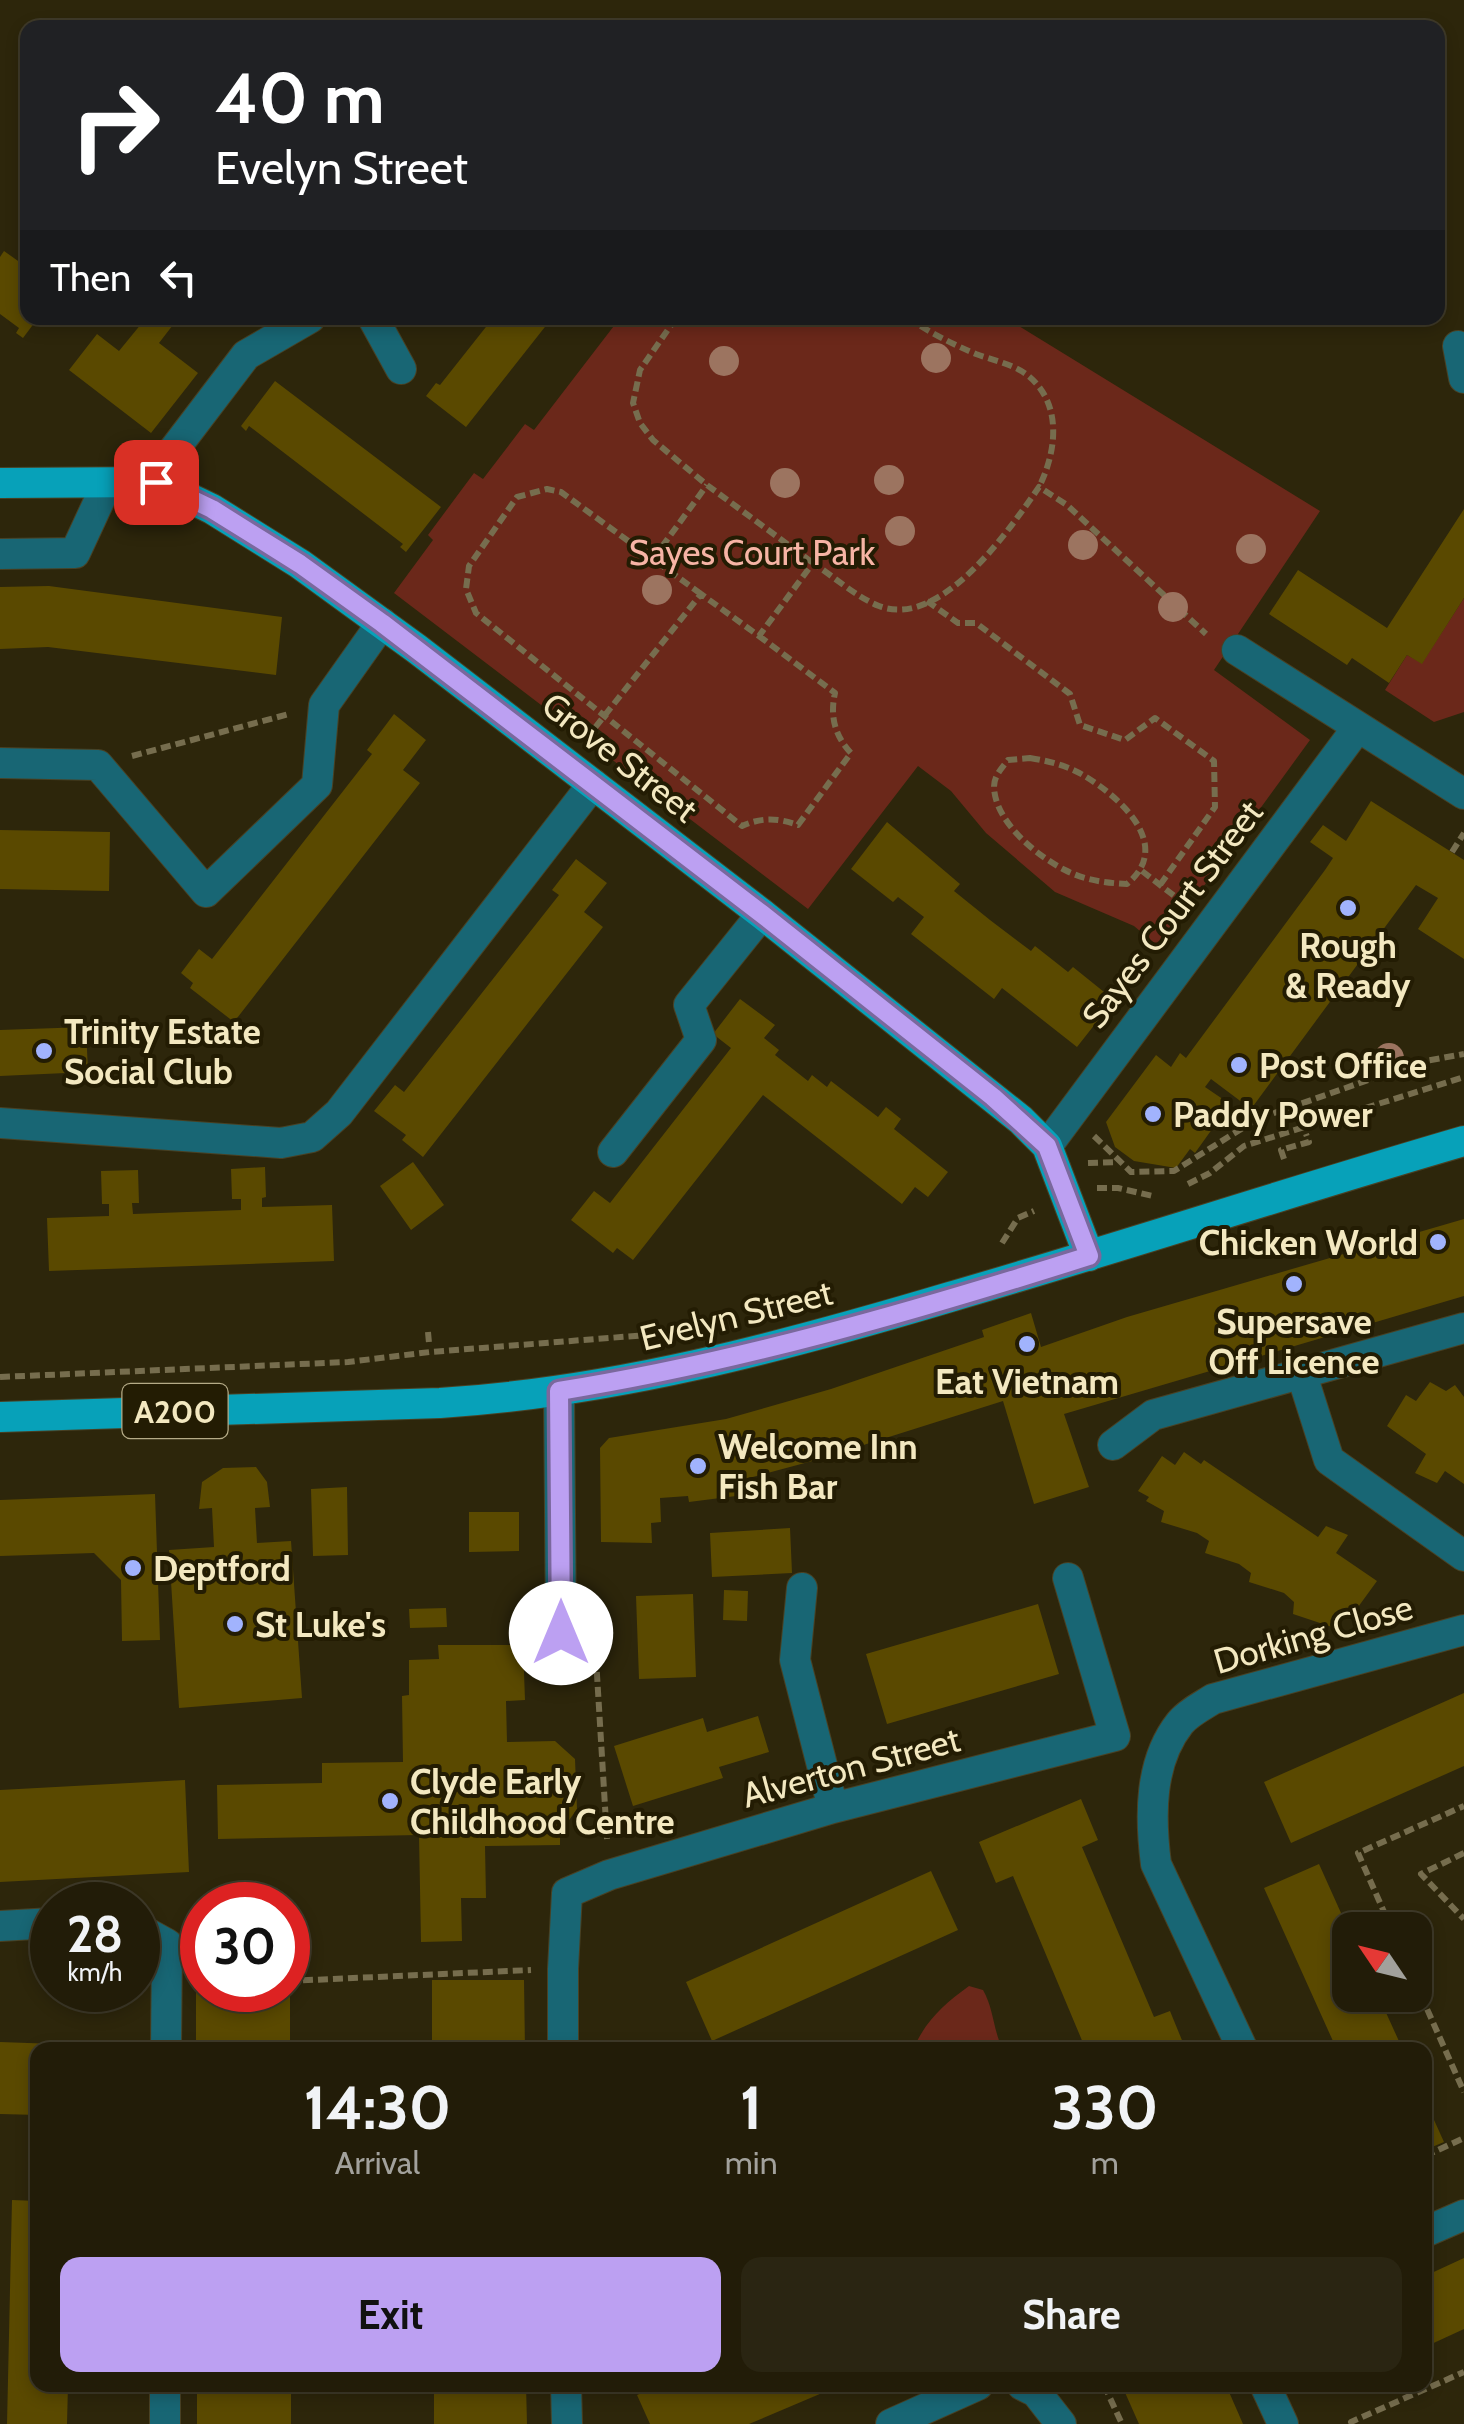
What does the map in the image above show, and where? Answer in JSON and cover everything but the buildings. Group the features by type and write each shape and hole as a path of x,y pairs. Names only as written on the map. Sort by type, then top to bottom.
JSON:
{"main road":[{"name":"Grove Street","path":"0,483 156,482 212,509 300,564 593,784 993,1097 1047,1146 1089,1256"},
{"name":"Evelyn Street","path":"0,1417 440,1404 637,1378 796,1342 1464,1141"}],"street":[{"path":"156,482 164,463 246,355 292,325"},
{"path":"377,325 401,369"},
{"path":"1458,346 1464,378"},
{"path":"0,554 76,553 107,484"},
{"path":"0,763 98,765 206,892 317,784 324,704 382,623"},
{"path":"1237,650 1358,727 1460,782"},
{"name":"Sayes Court Street","path":"1047,1146 1358,727"},
{"path":"0,1123 282,1143 312,1137 338,1113 593,784"},
{"path":"614,1152 701,1040 690,1005 762,914"},
{"path":"1113,1445 1154,1415 1464,1328"},
{"path":"1302,1375 1329,1460 1464,1556"},
{"path":"559,1391 561,1633"},
{"name":"Alverton Street","path":"562,1969 568,1893 609,1876 833,1808 1115,1736 1068,1578"},
{"path":"802,1588 794,1660 833,1808"},
{"name":"Dorking Close","path":"1239,2042 1156,1864 1155,1786 1163,1750 1182,1720 1213,1699 1464,1630"},
{"path":"0,1926 30,1925"},
{"path":"160,1940 167,1944 166,2042"},
{"path":"562,1969 563,2042"},
{"path":"1432,2229 1464,2215"},
{"path":"165,2392 165,2424"},
{"path":"566,2392 566,2424"},
{"path":"891,2424 962,2392"},
{"path":"1036,2392 1061,2424"},
{"path":"1268,2392 1283,2424"}],"path":[{"path":"671,325 640,370 632,403 653,440 813,563 876,605 905,609 926,602 966,578 988,556 1039,487 1054,452 1055,426 1044,394 1025,373 963,348 921,325"},
{"path":"653,559 707,485"},
{"path":"1039,487 1067,505 1211,638 1229,650 1237,650"},
{"path":"547,488 561,492 653,559 835,693 835,726 850,752 798,825 771,819 742,826 476,613 466,588 469,566 517,497 547,488"},
{"path":"759,636 813,563"},
{"path":"582,744 701,594"},
{"path":"926,602 958,623 976,623 1070,694 1080,725 1124,740 1155,718 1214,760 1215,807 1160,885"},
{"path":"98,765 324,704"},
{"path":"1030,758 1082,774 1124,805 1140,829 1147,855 1142,871 1127,884 1102,883 1068,871 1040,855 1003,815 994,790 996,775 1008,760 1030,758"},
{"path":"1452,852 1464,834"},
{"path":"1142,871 1195,911"},
{"path":"1087,1128 1130,1172 1174,1171 1257,1118 1420,1062 1464,1054"},
{"path":"1185,1186 1210,1173 1244,1146 1464,1077"},
{"path":"1296,1104 1302,1119"},
{"path":"1284,1158 1281,1150 1309,1142 1306,1134"},
{"path":"1082,1164 1118,1162"},
{"path":"1092,1190 1104,1186 1160,1196"},
{"path":"989,1251 1000,1246 1018,1218 1031,1212"},
{"path":"428,1332 429,1343"},
{"name":"Evelyn Street","path":"0,1377 348,1362 659,1334"},
{"path":"511,1347 514,1361"},
{"path":"594,1638 609,1876"},
{"path":"1384,1912 1358,1854 1464,1806"},
{"path":"1464,1853 1421,1874 1464,1919"},
{"path":"310,1980 562,1969"},
{"path":"1428,2012 1464,2092"},
{"path":"1432,2153 1464,2138"},
{"path":"1432,2386 1464,2372"},
{"path":"1107,2392 1122,2424"},
{"path":"1352,2424 1419,2392"}],"green space":[{"name":"Sayes Court Park","path":"615,325 1017,325 1320,511 1214,670 1310,740 1198,894 1183,889 1170,905 1172,918 1179,923 1160,948 1134,926 1055,892 986,833 951,791 918,766 808,909 606,755 615,742 576,712 566,724 394,593 433,540 428,535 474,473 483,479 525,424 534,430"},
{"path":"1464,598 1464,712 1434,722 1385,690 1407,655 1422,663"},
{"path":"969,1986 983,1990 1000,2042 917,2042 951,2000"}],"place":[{"name":"Rough & Ready","path":"1348,908"},
{"name":"Trinity Estate Social Club","path":"44,1051"},
{"name":"Post Office","path":"1239,1065"},
{"name":"Paddy Power","path":"1153,1114"},
{"name":"Chicken World","path":"1438,1242"},
{"name":"Supersave Off Licence","path":"1294,1284"},
{"name":"Eat Vietnam","path":"1027,1344"},
{"name":"Welcome Inn Fish Bar","path":"698,1466"},
{"name":"Deptford","path":"133,1568"},
{"name":"St Luke's","path":"235,1624"},
{"name":"Clyde Early Childhood Centre","path":"390,1801"}],"route":[{"path":"156,482 212,509 300,564 382,623 762,914 1021,1120 1047,1146 1089,1256 812,1338 637,1378 559,1391 561,1633"}]}
